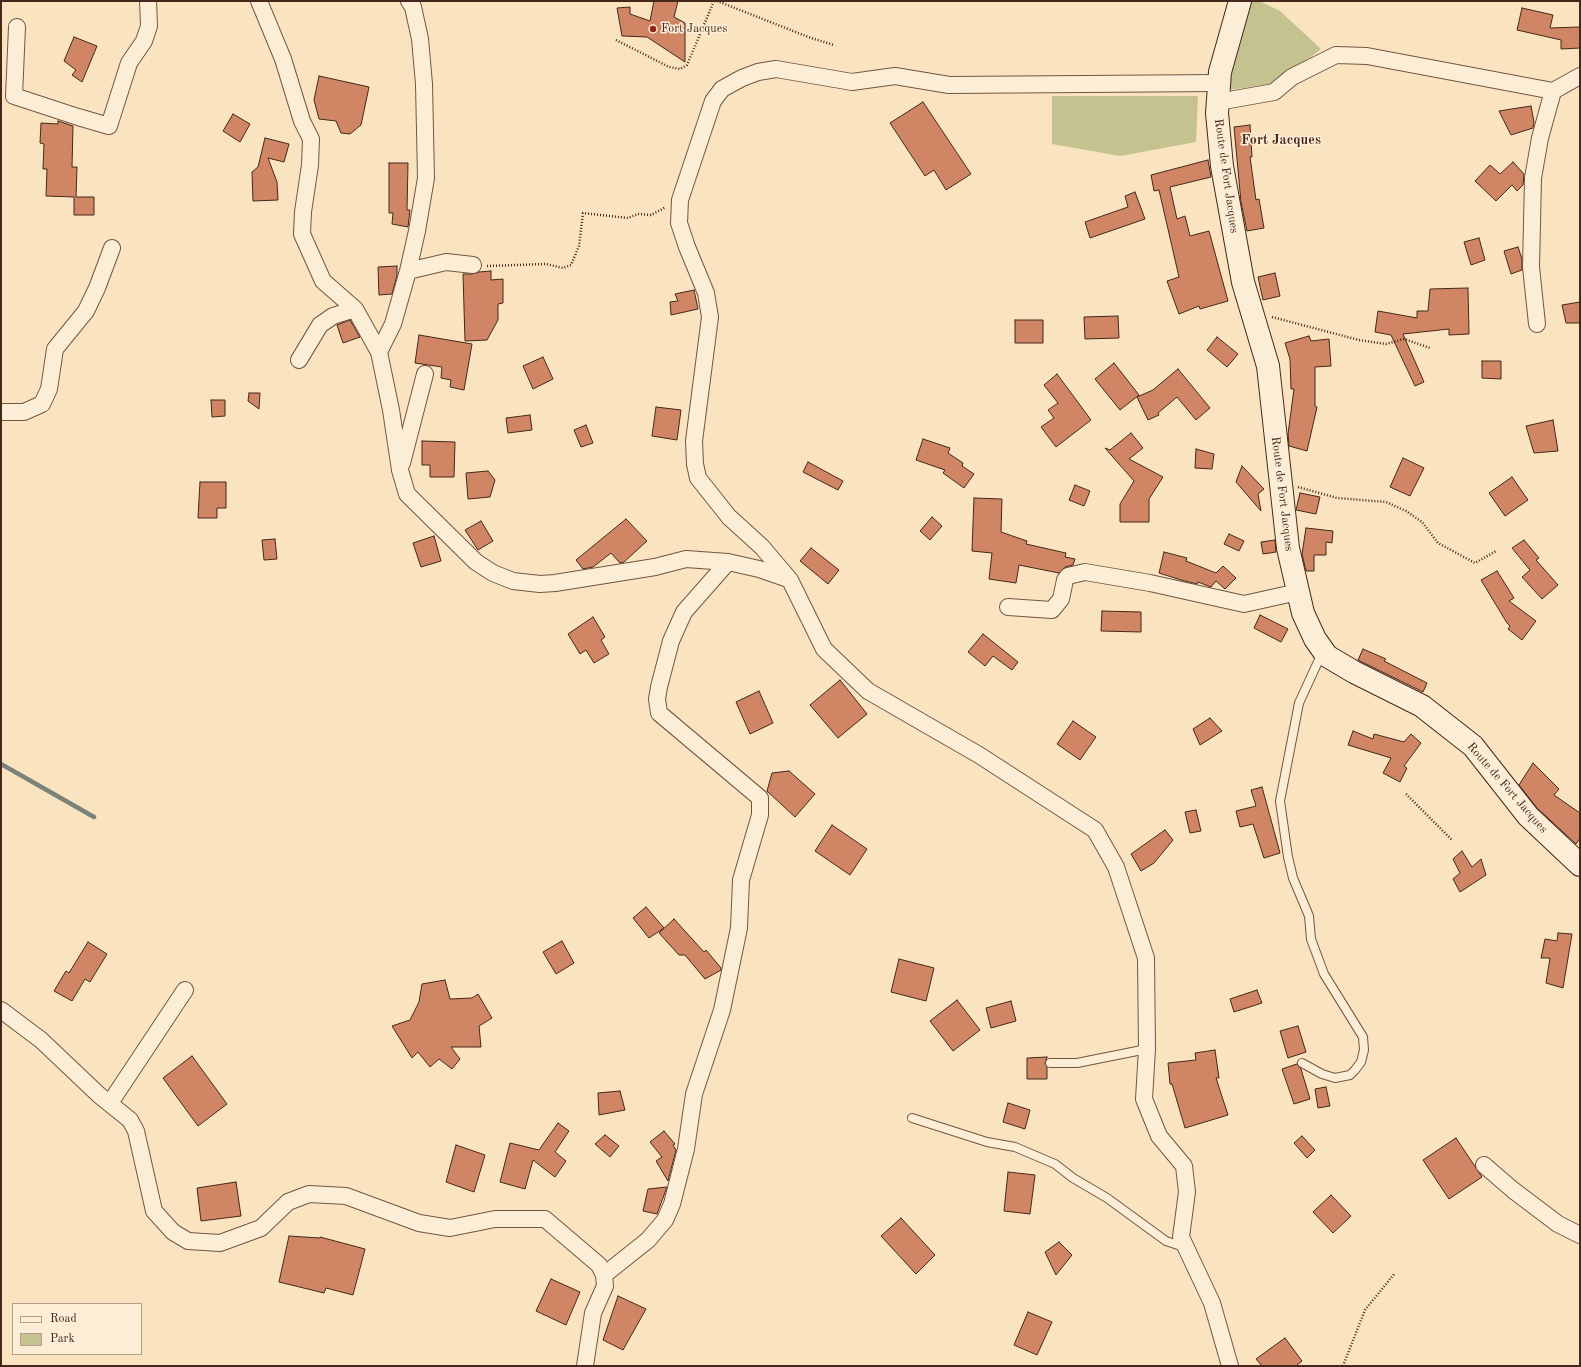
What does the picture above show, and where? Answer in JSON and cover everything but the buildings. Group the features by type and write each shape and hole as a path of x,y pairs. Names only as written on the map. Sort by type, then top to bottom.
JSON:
{"street":[{"path":"17,27 8,93 109,126 129,63 144,42 149,26 148,1"},
{"path":"259,1 283,58 302,121 311,140 310,165 303,212 302,234 323,281 355,309 379,352 391,410 400,470 407,494 476,562 493,573 513,581 540,584 555,583 655,567 686,559 728,562 759,569 790,580"},
{"path":"379,352 393,324 408,271 417,231 426,178 424,84 420,39 413,7 409,1"},
{"name":"Route de Fort Jacques","path":"1240,1 1220,72 1217,113 1229,207 1243,282 1268,366 1279,482 1288,548 1303,613 1315,639 1327,656 1354,672 1422,706 1473,746 1528,816 1580,865"},
{"path":"1230,1366 1212,1304 1181,1237 1187,1192 1184,1166 1158,1136 1144,1099 1147,1049 1146,958 1116,867 1095,830 979,755 868,691 824,649 790,580 762,547 729,517 698,478 695,464 694,441 710,317 706,293 686,247 679,223 680,200 713,101 722,89 742,78 758,72 776,69 852,82 895,76 949,85 1219,92 1274,92 1292,77 1336,55 1367,56 1553,91 1580,76"},
{"path":"1537,324 1531,267 1533,178 1540,138 1553,91"},
{"path":"1,412 24,412 42,404 49,389 55,349 86,311 100,281 112,248"},
{"path":"408,271 446,262 473,265"},
{"path":"298,360 320,326 333,316 355,309"},
{"path":"400,470 425,374"},
{"path":"604,1275 648,1240 665,1220 672,1204 687,1143 694,1094 722,1010 739,928 741,880 760,815 760,798 659,713 657,699 671,641 684,612 728,562"},
{"path":"1008,607 1052,610 1061,599 1065,580 1068,576 1085,572 1150,583 1244,604 1298,592"},
{"path":"110,1103 185,990"},
{"path":"1,1010 41,1040 99,1095 130,1120 136,1131 154,1211 173,1232 188,1241 220,1243 261,1228 288,1202 309,1194 346,1196 419,1223 450,1228 495,1219 545,1219 599,1265 604,1275 605,1286 593,1313 585,1366"},
{"path":"1484,1165 1513,1190 1558,1224 1580,1235"}],"lane":[{"path":"1302,1063 1322,1074 1335,1078 1350,1075 1361,1062 1364,1050 1363,1037 1324,974 1311,939 1308,916 1293,878 1288,857 1280,801 1299,703 1323,651"},
{"path":"1050,1063 1077,1063 1147,1049"},
{"path":"912,1118 987,1142 1015,1147 1055,1164 1073,1178 1107,1198 1166,1241 1185,1247"}],"path":[{"path":"616,40 669,67 680,69 687,65 714,1"},
{"path":"717,1 811,38 834,45"},
{"path":"473,265 499,267 546,264 563,268 572,265 579,246 582,213 628,218 638,214 651,215 680,200"},
{"path":"1251,310 1303,326 1359,340 1386,344 1404,339 1430,348"},
{"path":"1279,482 1337,498 1386,502 1406,511 1422,522 1438,544 1475,563 1496,551"},
{"path":"1406,794 1452,840"},
{"path":"1343,1366 1365,1310 1395,1273"}],"green space":[{"path":"1251,1 1259,1 1280,11 1321,49 1277,83 1229,90 1235,56"},
{"path":"1052,96 1198,96 1196,142 1120,156 1052,144"}],"waterway":[{"path":"1,764 94,817"}],"place":[{"name":"Fort Jacques","path":"653,29"}],"district":[{"name":"Fort Jacques","path":"1281,140"}]}
